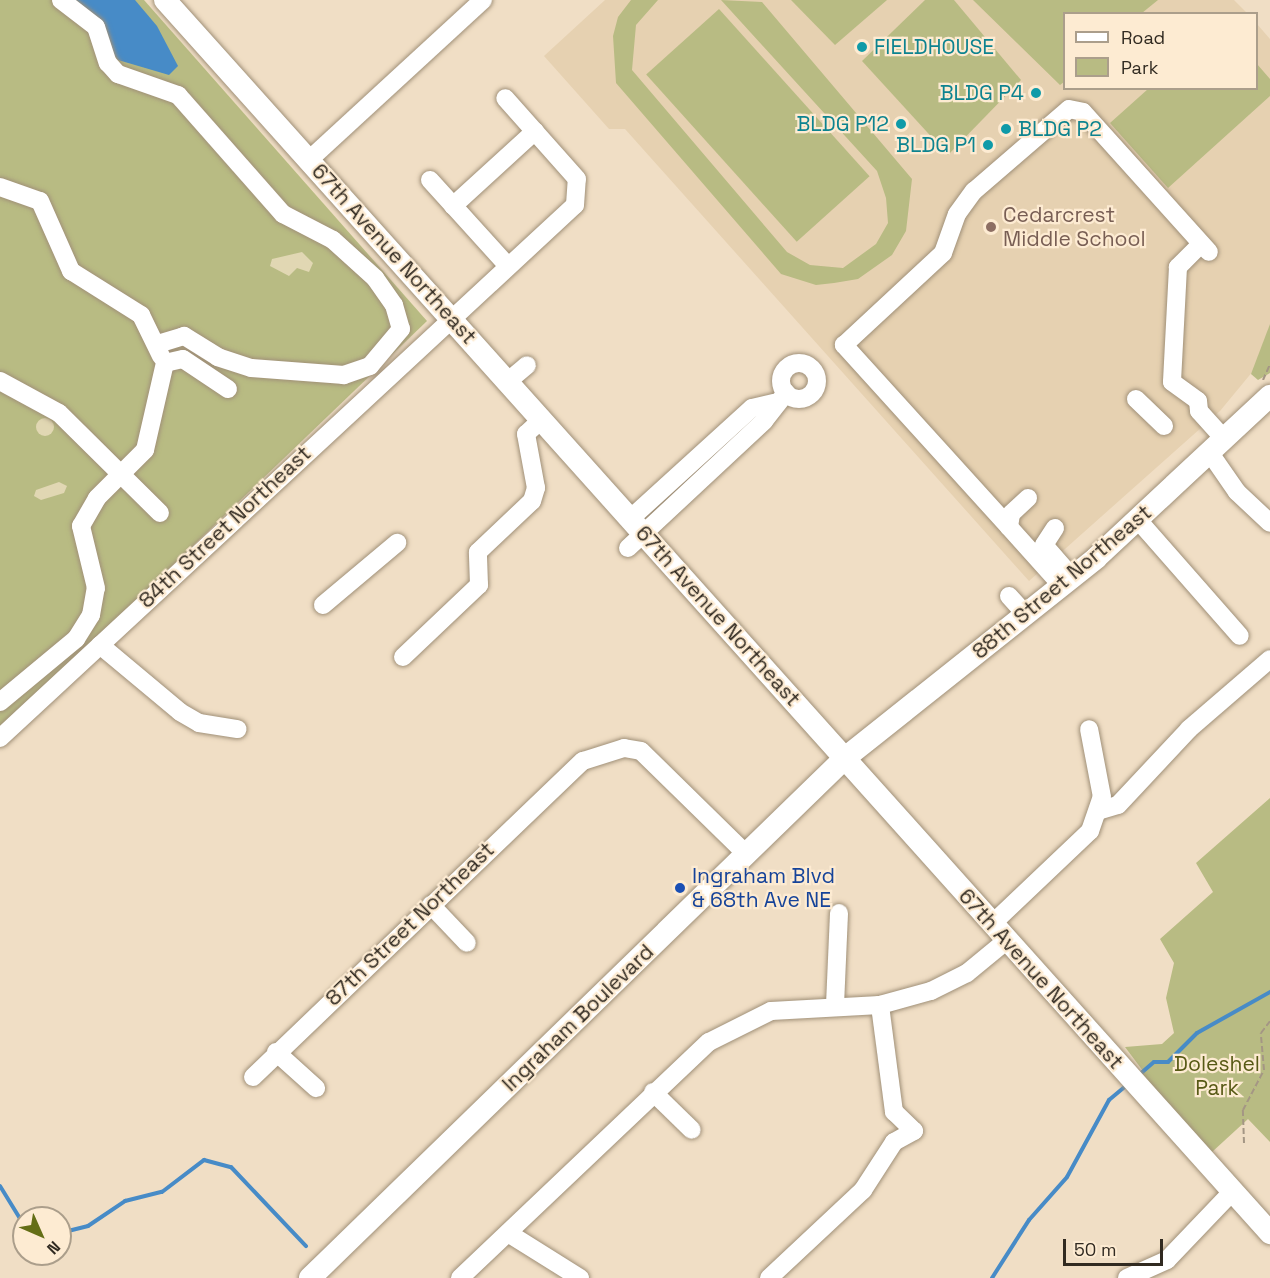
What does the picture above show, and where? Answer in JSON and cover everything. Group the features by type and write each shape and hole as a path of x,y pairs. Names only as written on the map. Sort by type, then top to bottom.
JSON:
{"main road":[{"name":"67th Avenue Northeast","path":"165,0 542,419 634,533 845,758 999,933 1270,1233"},
{"name":"88th Street Northeast","path":"845,758 1067,582 1217,446 1266,391"},
{"name":"Ingraham Boulevard","path":"310,1278 845,758"}],"street":[{"path":"61,0 96,27 108,63 118,74 178,95 283,214 333,240 375,278 394,305 401,329 370,366 344,375 243,366 184,336 159,344"},
{"path":"309,159 483,0"},
{"name":"84th Street Northeast","path":"0,738 100,645 192,554 242,522 269,497 299,462 451,317 571,209 580,193 577,179 505,98"},
{"path":"1067,582 1009,527 844,345 943,253 957,214 974,190 1068,109 1083,112 1205,248 1178,267 1172,382 1198,401 1199,411 1237,492 1270,523"},
{"path":"453,206 535,131"},
{"path":"430,180 508,266"},
{"path":"0,187 39,201 71,271 141,315 159,344 163,369"},
{"path":"0,702 84,628 96,588 81,526 97,498 121,477 150,441 165,363 183,359 228,389"},
{"path":"507,382 527,364"},
{"path":"0,381 49,405 160,513"},
{"path":"634,533 758,415 780,398"},
{"path":"1136,399 1164,426"},
{"path":"403,657 479,585 478,552 532,501 536,488 526,434 542,419"},
{"path":"1009,527 1011,514 1028,498"},
{"path":"1138,520 1240,636"},
{"path":"1055,528 1044,545 1067,582"},
{"path":"323,605 397,543"},
{"path":"1009,596 1026,615"},
{"path":"100,645 180,712 199,723 238,729"},
{"path":"1098,811 1118,805 1189,729 1270,659"},
{"path":"460,1278 653,1092 709,1042 738,1025 771,1011 835,1005 880,1005 931,991 967,973 999,933 1090,831 1098,811 1101,781 1089,729"},
{"name":"87th Street Northeast","path":"253,1077 276,1052 568,772 604,753 641,752 746,854"},
{"path":"430,905 467,943"},
{"path":"835,1005 839,913"},
{"path":"769,1278 863,1190 894,1142 914,1131 894,1112 880,1005"},
{"path":"276,1052 316,1088"},
{"path":"653,1092 692,1130"},
{"path":"1127,1278 1167,1260 1233,1191"},
{"path":"508,1233 580,1278"}],"path":[{"path":"1266,391 1270,364"},
{"path":"1244,1143 1243,1110 1264,1070 1261,1033 1270,1021"}],"shaded area":[{"name":"Cedarcrest Middle School","path":"605,0 1234,0 1246,12 1063,12 1063,90 1258,90 1258,25 1270,39 1270,324 1258,365 1220,411 1029,581 625,129 609,129 544,56"}],"green space":[{"path":"0,0 144,0 427,321 0,731"},
{"path":"631,0 658,0 636,25 632,70 787,252 810,265 843,268 876,244 888,223 886,198 877,171 721,0 762,2 912,179 906,231 892,255 858,279 816,285 781,274 616,83 613,36 618,17"},
{"path":"791,0 887,0 835,45"},
{"path":"925,0 954,0 1021,80 948,155 862,61"},
{"path":"973,0 1158,0 1143,12 1063,12 1063,83 1060,85"},
{"path":"719,9 870,176 797,242 646,75"},
{"path":"1258,65 1270,79 1270,96 1168,188 1110,123 1147,90 1258,90"},
{"path":"1270,324 1270,373 1258,380 1251,374"},
{"name":"Doleshel Park","path":"1270,798 1270,1142 1248,1119 1212,1152 1140,1074 1143,1071 1125,1047 1162,1044 1174,1033 1166,998 1174,963 1160,939 1213,892 1196,863"}],"sand":[{"path":"302,252 313,263 309,272 297,268 289,276 270,266 272,259"},
{"path":"45,418 51,421 54,427 51,433 45,436 39,433 36,427 39,421"},
{"path":"59,482 67,486 64,493 41,500 34,496 36,490"}],"water":[{"path":"73,0 135,0 157,26 178,66 169,75 118,60"}],"waterway":[{"path":"1140,1074 1154,1062 1168,1062 1197,1033 1270,992"},
{"path":"992,1278 1029,1220 1067,1177 1109,1100 1127,1085"},
{"path":"72,1230 88,1226 125,1201 162,1192 204,1160 231,1167 306,1246"},
{"path":"0,1186 12,1206"}],"place":[{"name":"FIELDHOUSE","path":"862,47"},
{"name":"BLDG P4","path":"1036,93"},
{"name":"BLDG P12","path":"901,124"},
{"name":"BLDG P2","path":"1006,129"},
{"name":"BLDG P1","path":"988,145"},
{"name":"Cedarcrest Middle School","path":"991,227"},
{"name":"Ingraham Blvd & 68th Ave NE","path":"680,888"}]}
